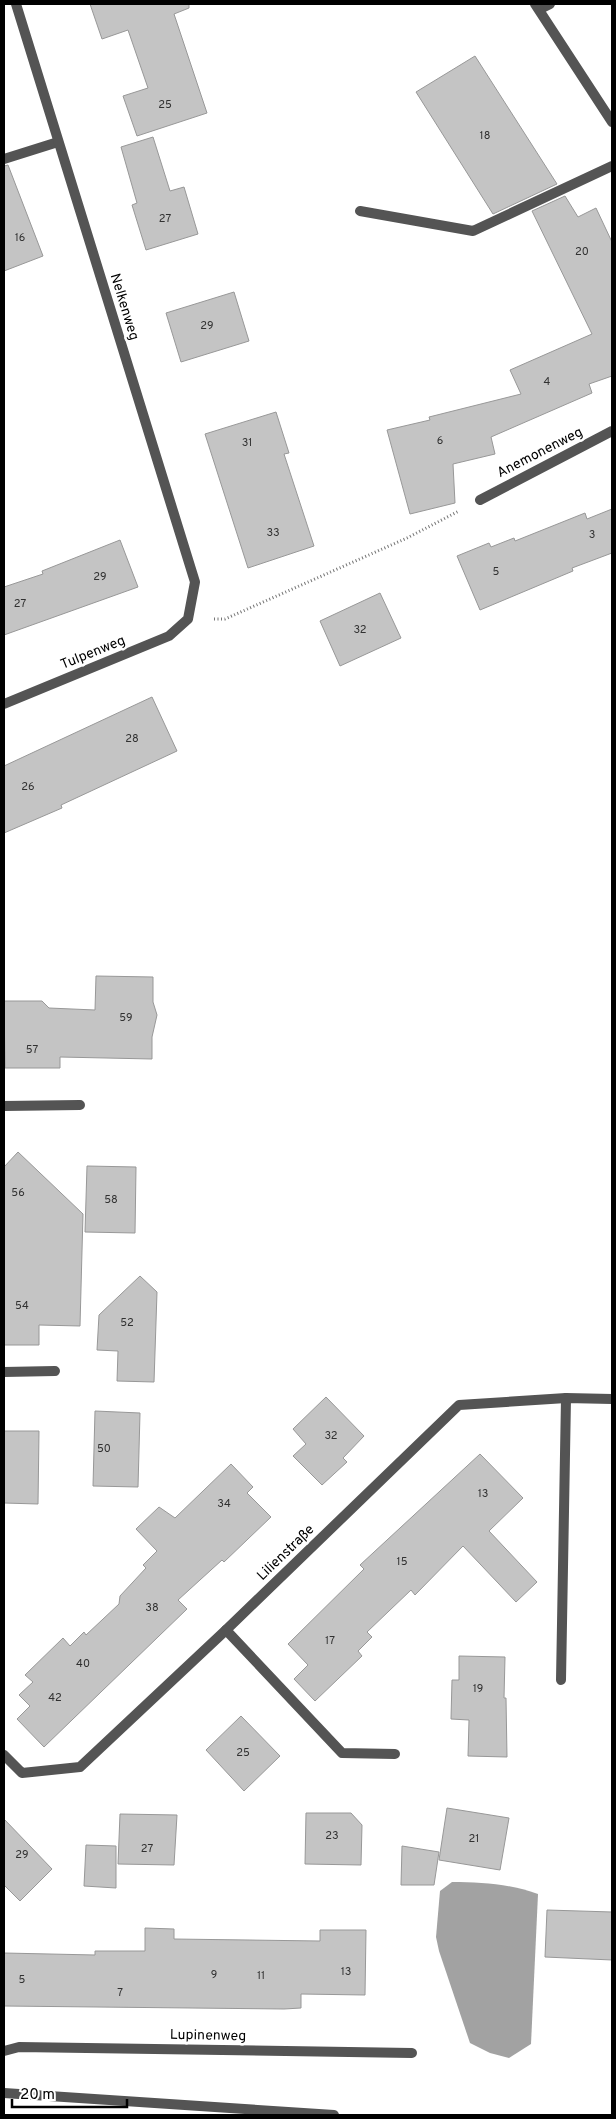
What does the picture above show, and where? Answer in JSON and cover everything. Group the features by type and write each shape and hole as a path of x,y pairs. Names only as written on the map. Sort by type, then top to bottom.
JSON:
{"street":[{"name":"Nelkenweg","path":"16,4 195,582 188,619"},
{"path":"550,4 538,6 612,122"},
{"path":"4,160 58,142"},
{"path":"360,211 473,231 612,166"},
{"name":"Anemonenweg","path":"480,500 612,431"},
{"name":"Tulpenweg","path":"4,704 169,636 188,619"},
{"path":"4,1106 80,1105"},
{"path":"4,1372 55,1371"},
{"path":"561,1680 566,1398"},
{"name":"Lilienstraße","path":"4,1755 22,1773 80,1767 226,1630 458,1406 566,1398 612,1399"},
{"path":"226,1630 342,1753 395,1754"},
{"name":"Lupinenweg","path":"4,2051 19,2047 412,2052"},
{"path":"4,2093 334,2115"}],"path":[{"path":"188,619 225,619 407,538 480,500"}],"shaded area":[{"path":"452,1882 496,1884 538,1894 531,2044 509,2058 490,2053 470,2043 439,1951 436,1937 440,1891"}],"building":[{"path":"90,4 189,4 189,8 174,14 207,113 137,136 123,96 148,88 128,30 102,39"},
{"path":"475,56 557,184 493,214 416,92"},
{"path":"153,137 170,191 184,187 198,234 146,250 132,205 137,203 121,147"},
{"path":"8,165 43,256 4,271 4,166"},
{"path":"565,196 578,217 596,208 612,242 612,376 589,384 592,393 491,437 495,454 453,464 455,503 410,514 387,430 430,420 429,417 521,394 510,370 592,334 532,211"},
{"path":"234,292 249,341 181,362 166,313"},
{"path":"276,412 289,453 284,454 314,546 248,568 205,434"},
{"path":"612,509 612,553 572,568 573,571 480,610 457,556 489,543 491,547 514,538 515,541 585,513 587,519"},
{"path":"120,540 138,587 4,635 4,587 43,574 42,571"},
{"path":"380,593 401,638 340,666 320,621"},
{"path":"152,697 177,751 61,805 62,808 4,833 4,766"},
{"path":"96,976 153,977 153,1002 157,1015 152,1037 152,1059 60,1057 60,1068 5,1068 4,1001 42,1001 49,1008 95,1010"},
{"path":"18,1152 83,1214 80,1326 39,1325 39,1345 4,1345 4,1167"},
{"path":"87,1166 136,1167 135,1233 85,1232"},
{"path":"140,1276 157,1292 154,1382 117,1381 118,1351 97,1350 99,1315"},
{"path":"326,1397 364,1436 343,1458 347,1462 322,1485 293,1456 306,1444 293,1429"},
{"path":"95,1411 140,1413 138,1487 93,1486"},
{"path":"4,1431 39,1431 38,1504 4,1503"},
{"path":"480,1454 523,1498 489,1531 537,1582 516,1602 463,1546 415,1595 411,1590 367,1632 372,1637 358,1651 362,1656 315,1701 294,1679 308,1665 288,1644 364,1569 360,1565"},
{"path":"231,1464 253,1487 247,1493 271,1517 224,1562 222,1560 178,1600 187,1609 44,1747 17,1719 30,1706 19,1695 33,1682 25,1675 63,1638 70,1646 84,1632 86,1635 119,1604 120,1596 146,1568 143,1565 157,1551 136,1529 159,1507 175,1518"},
{"path":"459,1656 505,1657 504,1698 506,1698 507,1757 468,1756 469,1720 451,1719 452,1680 459,1680"},
{"path":"241,1716 280,1756 244,1791 206,1750"},
{"path":"447,1808 509,1818 500,1870 439,1860"},
{"path":"306,1813 351,1813 362,1825 361,1865 305,1864"},
{"path":"120,1814 177,1815 174,1865 118,1864"},
{"path":"4,1819 52,1869 20,1901 4,1885"},
{"path":"86,1845 116,1846 116,1888 84,1886"},
{"path":"402,1846 439,1852 434,1885 401,1885"},
{"path":"547,1910 612,1912 612,1960 545,1957"},
{"path":"145,1928 174,1929 174,1939 320,1941 320,1930 366,1930 365,1995 301,1994 301,2008 284,2009 4,2006 4,1953 95,1955 95,1951 145,1951"}]}
